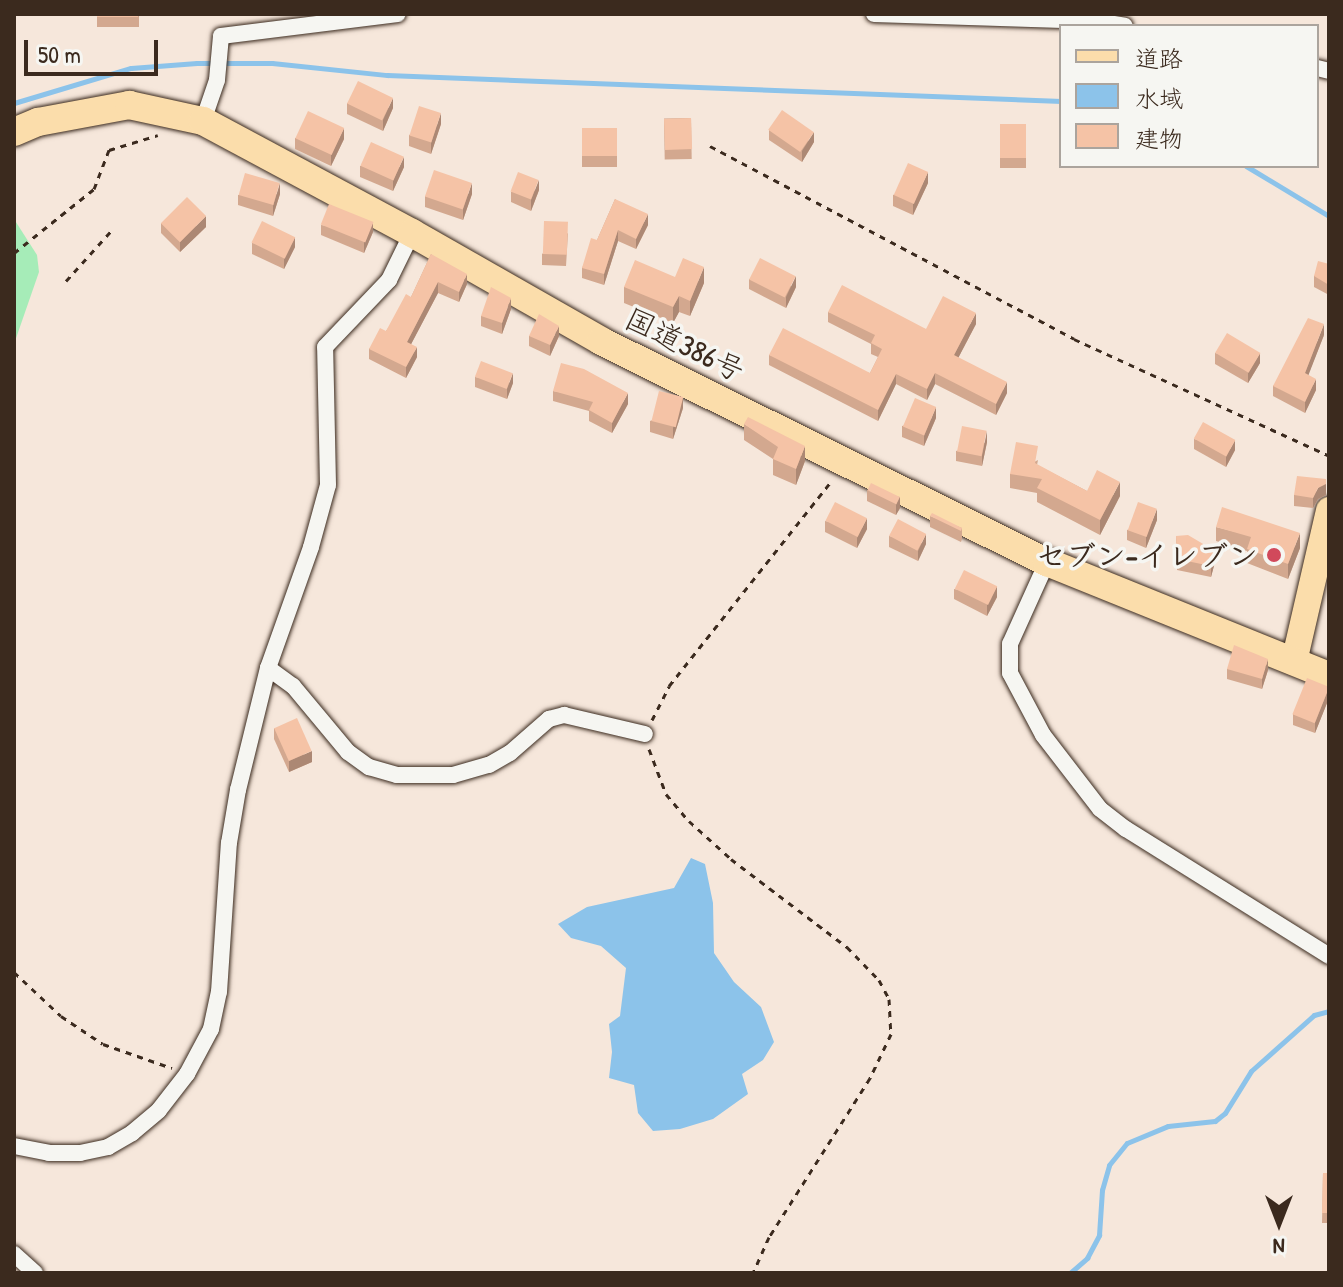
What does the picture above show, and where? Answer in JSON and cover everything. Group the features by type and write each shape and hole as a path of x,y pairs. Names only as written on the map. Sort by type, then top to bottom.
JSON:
{"highway":[{"name":"国道386号","path":"14,132 38,122 129,105 203,121 412,233 601,341 843,458 1047,562 1329,676"}],"main road":[{"path":"1294,662 1329,510"}],"street":[{"path":"203,121 217,80 221,36 398,14"},
{"path":"874,14 1113,24"},
{"path":"14,1146 49,1153 80,1153 108,1147 132,1133 159,1110 187,1074 211,1029 219,992 229,843 238,790 268,668 311,547 328,485 325,347 389,280 412,233"},
{"path":"1047,562 1010,644 1010,673 1043,735 1100,809 1126,829 1329,956"},
{"path":"268,668 293,686 348,752 369,767 397,775 453,775 489,765 510,753 549,719 564,715 645,734"},
{"path":"14,1254 35,1273"}],"path":[{"path":"14,253 94,189 109,150 164,133"},
{"path":"710,146 1074,339 1329,456"},
{"path":"66,281 112,230"},
{"path":"753,1273 769,1237 870,1078 891,1034 889,999 879,980 847,947 731,859 689,821 666,794 656,776 645,734 669,686 807,517 839,471 843,458"},
{"path":"14,972 61,1016 103,1044 187,1074"}],"green space":[{"path":"14,219 37,255 39,272 14,344"}],"water":[{"path":"691,858 705,864 713,903 714,953 734,982 761,1007 774,1042 763,1060 742,1074 748,1094 713,1119 680,1129 653,1131 638,1113 634,1085 609,1078 612,1052 609,1024 620,1016 626,968 601,946 571,938 558,924 587,907 674,888"}],"building":[{"path":"97,14 138,14 138,17 97,17"},
{"path":"358,81 393,98 382,121 347,103"},
{"path":"419,106 441,113 431,143 409,135"},
{"path":"782,110 814,132 800,152 768,130"},
{"path":"308,111 344,128 332,155 295,138"},
{"path":"691,118 692,149 665,150 664,119"},
{"path":"1000,124 1026,124 1026,158 1000,158"},
{"path":"582,128 617,128 617,156 582,156"},
{"path":"371,142 404,157 393,180 360,166"},
{"path":"908,163 928,172 914,204 894,195"},
{"path":"434,170 472,183 463,209 425,196"},
{"path":"518,172 539,180 531,199 510,192"},
{"path":"245,173 280,183 273,205 239,195"},
{"path":"187,197 206,216 180,242 161,223"},
{"path":"615,199 648,214 636,239 618,230 604,274 582,268 591,238 597,240"},
{"path":"329,204 374,222 365,242 321,224"},
{"path":"262,221 295,237 285,259 251,243"},
{"path":"544,221 568,222 567,255 543,254"},
{"path":"431,254 467,274 459,292 438,282 407,342 417,347 406,367 369,349 380,328 386,331 406,294 411,297"},
{"path":"683,258 704,267 690,301 679,296 673,307 624,287 635,260 675,277"},
{"path":"760,258 796,276 785,298 749,279"},
{"path":"1318,261 1329,264 1329,285 1314,276"},
{"path":"842,285 926,329 943,296 976,313 954,355 1007,382 996,404 935,373 927,389 896,374 878,410 769,355 783,328 870,373 882,349 871,343 875,335 828,312"},
{"path":"491,287 511,298 502,323 481,316"},
{"path":"539,314 559,326 550,345 529,336"},
{"path":"1308,318 1324,324 1305,373 1316,379 1305,402 1273,386"},
{"path":"1227,333 1260,353 1249,373 1215,353"},
{"path":"481,361 513,373 507,389 475,377"},
{"path":"561,363 584,369 628,393 612,423 589,410 593,402 553,391"},
{"path":"659,391 683,397 676,427 652,421"},
{"path":"915,398 936,407 924,436 903,427"},
{"path":"748,417 805,446 796,469 773,459 778,447 744,424"},
{"path":"1203,422 1235,440 1226,457 1194,439"},
{"path":"962,426 987,431 982,456 957,452"},
{"path":"1016,442 1038,446 1035,463 1087,491 1097,470 1120,482 1100,520 1037,488 1042,479 1010,474"},
{"path":"1297,476 1326,479 1326,484 1318,488 1313,498 1294,495"},
{"path":"871,483 900,497 896,504 867,490"},
{"path":"835,502 867,518 858,537 825,521"},
{"path":"1138,502 1157,509 1147,537 1128,530"},
{"path":"1222,507 1300,533 1288,564 1247,549 1251,537 1216,527"},
{"path":"932,513 962,528 961,531 930,516"},
{"path":"898,519 926,534 917,551 889,536"},
{"path":"1188,535 1215,551 1211,566 1177,559 1176,536"},
{"path":"964,570 997,586 988,605 955,589"},
{"path":"1234,645 1268,659 1262,679 1227,669"},
{"path":"1307,678 1329,687 1315,723 1292,714"},
{"path":"297,718 312,751 289,761 274,728"},
{"path":"1323,1173 1329,1173 1329,1213 1322,1213"}],"waterway":[{"path":"14,103 131,68 197,63 272,63 387,75 1059,101"},
{"path":"1249,168 1329,216"},
{"path":"1070,1273 1087,1258 1099,1235 1102,1190 1109,1165 1127,1143 1168,1126 1215,1121 1225,1113 1251,1071 1314,1015 1329,1011"}],"place":[{"name":"セブン-イレブン","path":"1274,555"}]}
